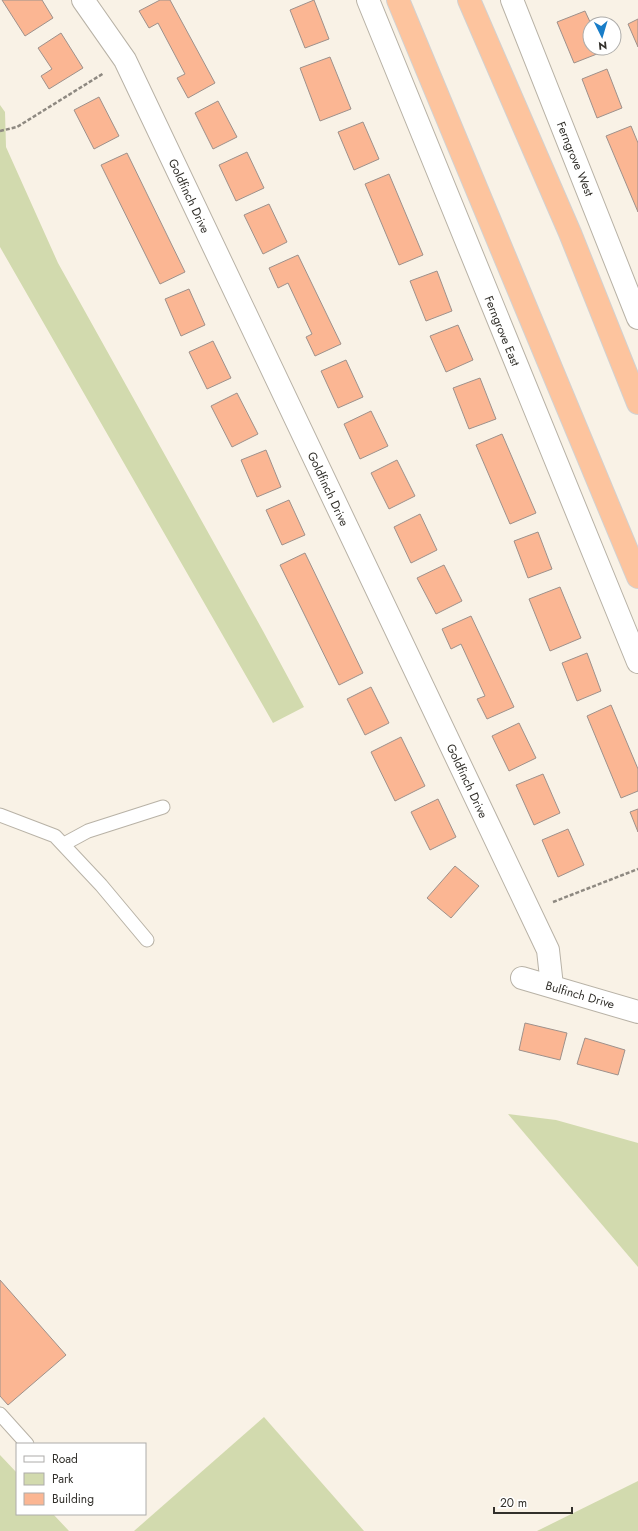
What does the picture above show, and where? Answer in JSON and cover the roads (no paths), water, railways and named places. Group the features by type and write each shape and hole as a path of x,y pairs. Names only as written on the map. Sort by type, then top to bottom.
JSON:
{"highway":[{"path":"398,0 638,577"},
{"path":"469,0 570,233 638,402"}],"street":[{"name":"Goldfinch Drive","path":"83,0 125,60 548,950 552,986"},
{"name":"Ferngrove East","path":"368,0 638,662"},
{"name":"Ferngrove West","path":"512,0 638,318"},
{"name":"Bulfinch Drive","path":"522,978 638,1012"}],"lane":[{"path":"64,844 88,831 163,807"},
{"path":"0,815 55,836 64,844 147,940"},
{"path":"0,1414 26,1443"}]}
